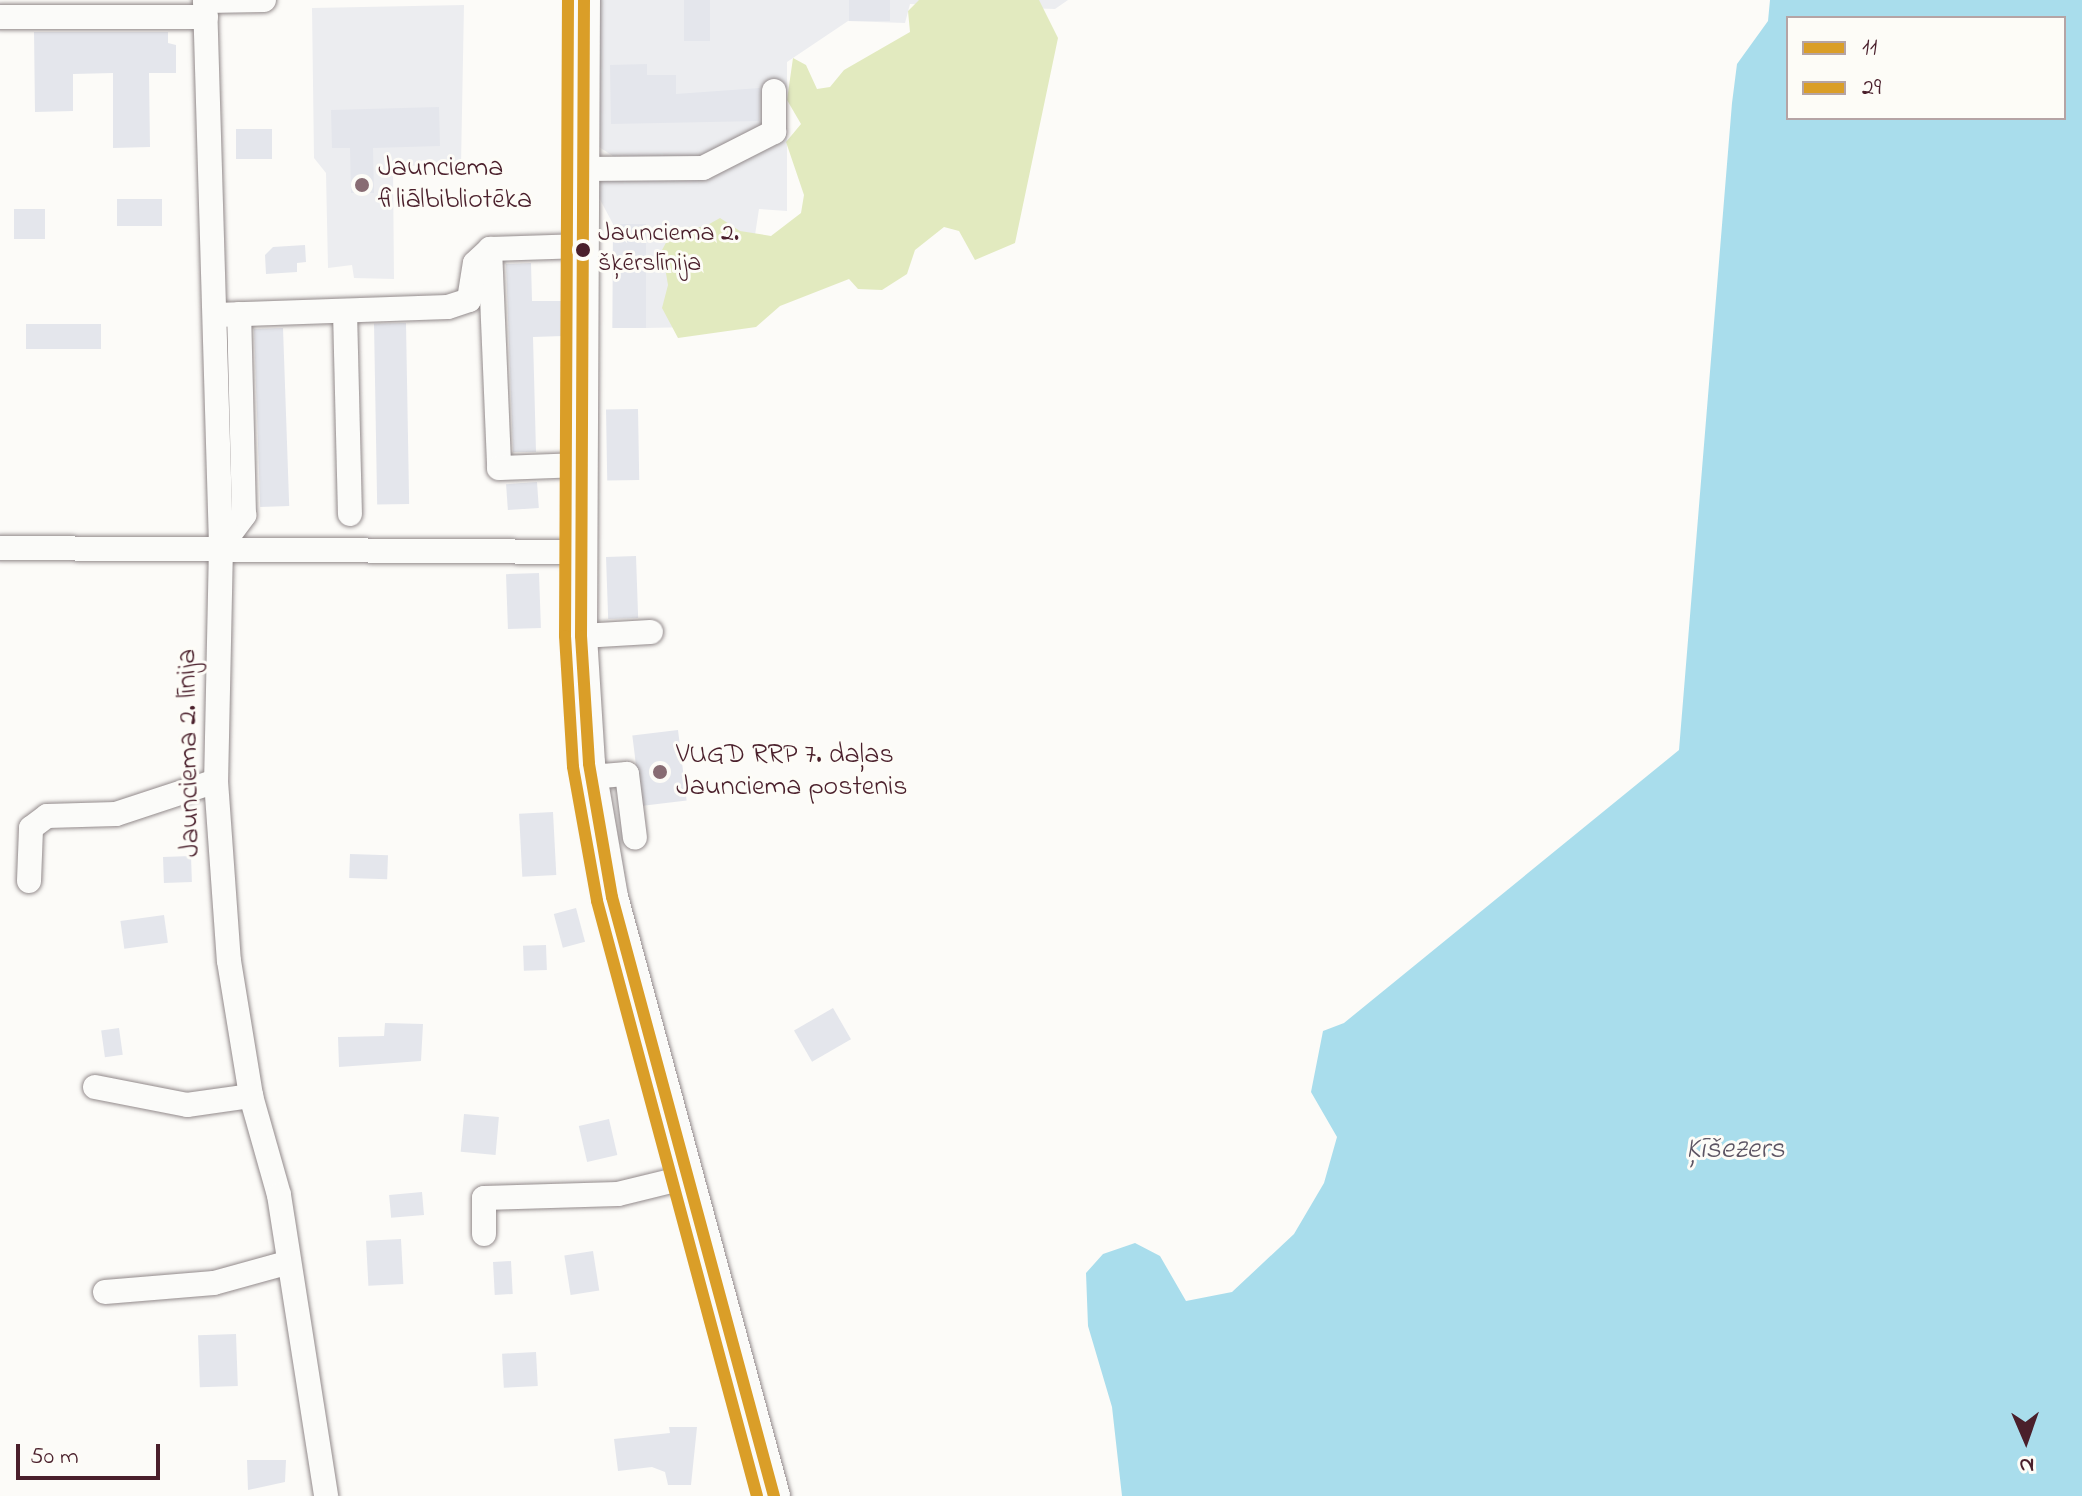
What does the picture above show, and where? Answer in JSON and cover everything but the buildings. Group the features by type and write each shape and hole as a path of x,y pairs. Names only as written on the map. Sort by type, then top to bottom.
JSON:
{"main road":[{"path":"584,0 581,636 591,777 612,897 774,1496"}],"street":[{"path":"0,17 264,0"},
{"name":"Jaunciema 2. līnija","path":"205,6 227,314 216,781 229,961 251,1096 279,1195 286,1263 326,1496"},
{"path":"584,169 703,168 774,132 774,91"},
{"path":"227,314 345,311 469,300 475,263 490,249 583,246"},
{"path":"490,249 499,468 582,465"},
{"path":"345,311 350,514"},
{"path":"0,548 221,546 582,552"},
{"path":"581,636 651,632"},
{"path":"591,777 627,774 635,838"},
{"path":"29,881 31,828 47,816 116,814 216,781"},
{"path":"95,1087 187,1105 251,1096"},
{"path":"484,1234 484,1198 618,1194 687,1177"},
{"path":"105,1292 214,1283 286,1263"}],"shaded area":[{"path":"597,0 1068,0 1055,9 910,4 905,23 848,21 787,62 787,211 759,209 741,326 612,328 613,224 596,192 597,179 616,158 599,147"},
{"path":"464,5 461,165 393,166 394,279 354,278 352,265 328,268 326,173 314,158 312,8"}],"green space":[{"path":"919,0 1039,0 1058,38 1015,243 975,260 959,231 944,227 915,250 907,274 882,290 858,289 849,279 780,306 756,327 678,338 662,308 668,285 662,250 674,228 704,227 720,218 740,231 771,236 801,213 804,195 786,142 801,124 787,100 793,58 806,65 817,89 830,87 844,70 910,32 908,11"}],"water":[{"name":"Ķīšezers","path":"1770,0 2082,0 2082,1496 1122,1496 1112,1407 1088,1326 1086,1273 1103,1254 1135,1243 1160,1256 1186,1301 1232,1292 1294,1234 1324,1183 1337,1137 1311,1092 1323,1031 1344,1023 1679,750 1737,64 1768,21"}],"transit line":[{"name":"29","path":"568,0 565,636 573,767 597,901 757,1496"},
{"name":"11","path":"584,0 581,636 589,764 612,897 774,1496"}],"place":[{"name":"Jaunciema filiālbibliotēka","path":"362,185"},
{"name":"Jaunciema 2. šķērslīnija","path":"583,250"},
{"name":"VUGD RRP 7. daļas Jaunciema postenis","path":"660,772"}]}
